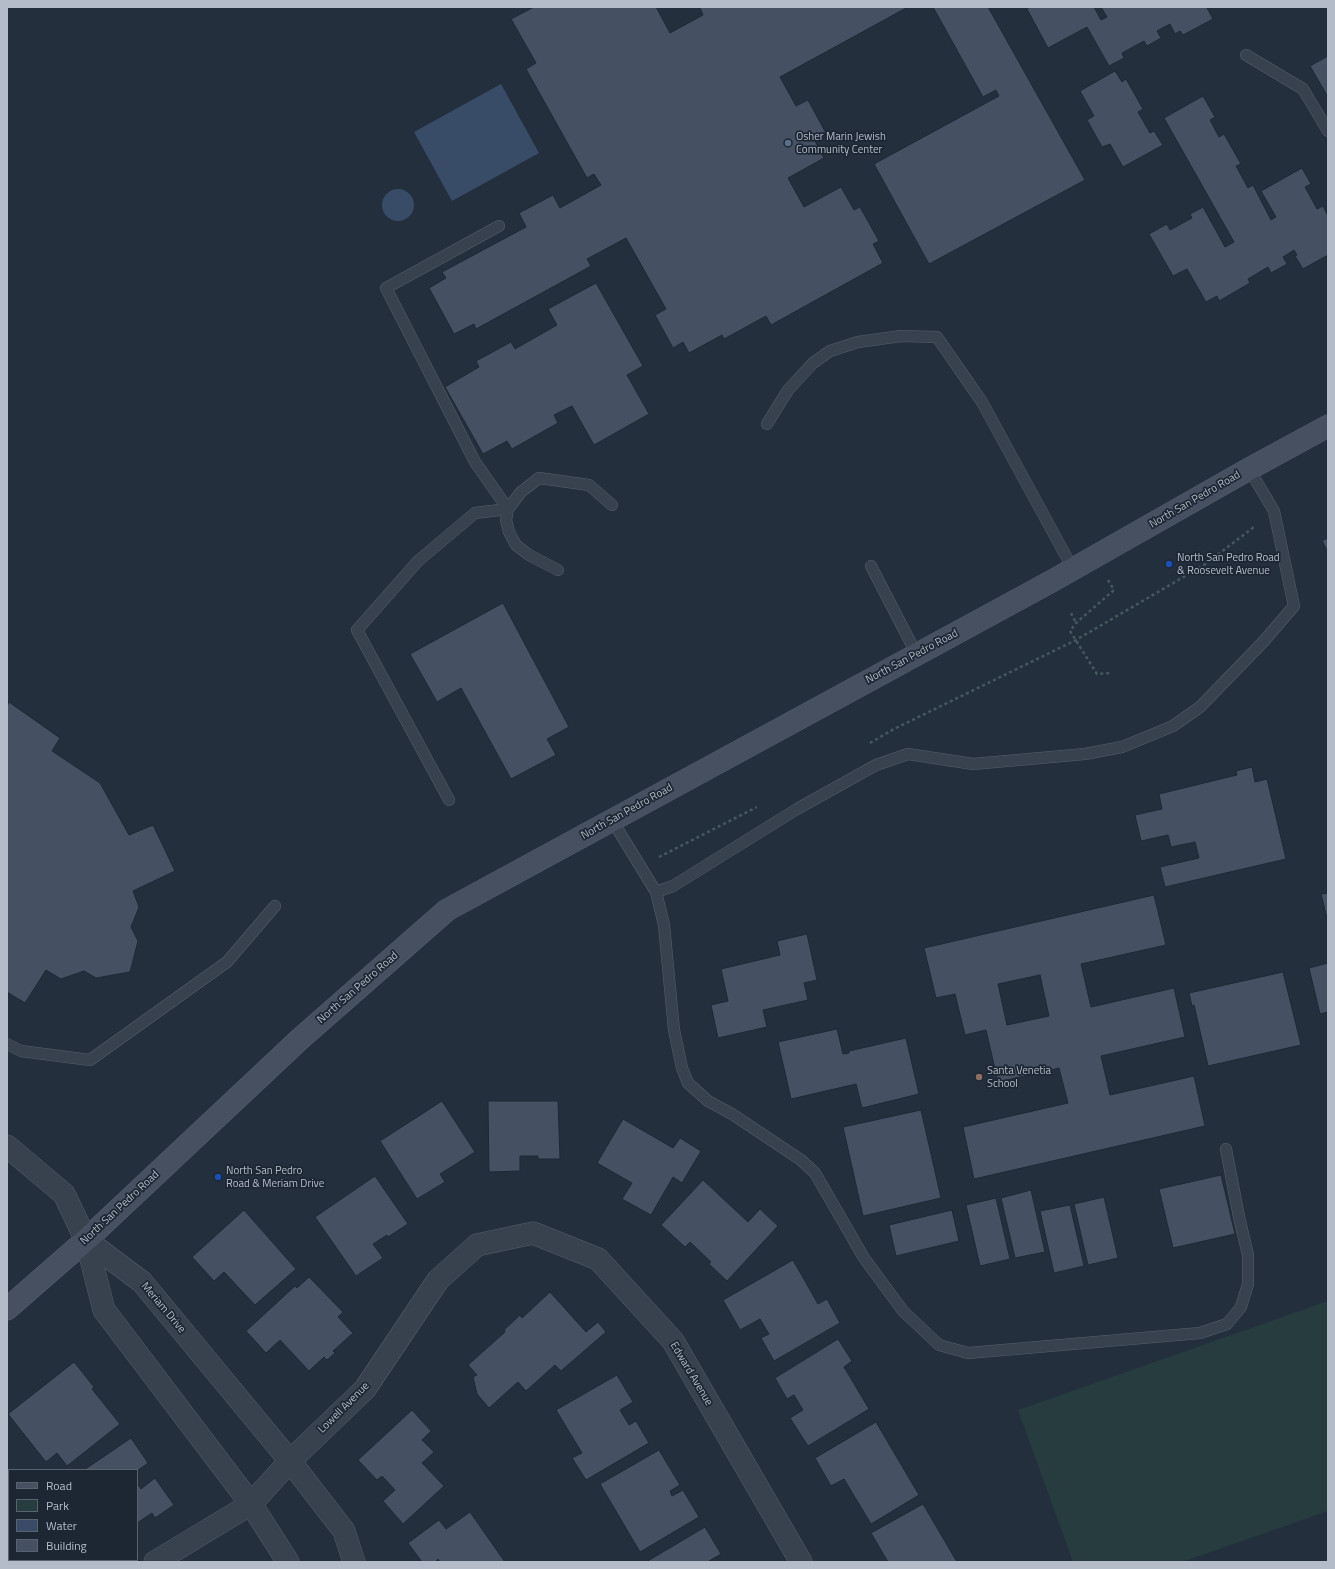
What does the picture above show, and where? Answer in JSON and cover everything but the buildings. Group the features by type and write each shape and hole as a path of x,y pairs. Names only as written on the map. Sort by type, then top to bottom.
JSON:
{"main road":[{"name":"North San Pedro Road","path":"7,1310 86,1240 300,1039 447,910 917,655 1328,426"}],"street":[{"path":"7,1146 64,1194 86,1240 104,1310 251,1504 288,1562"},
{"name":"Lowell Avenue","path":"155,1562 251,1504 290,1461 365,1389 438,1280 477,1245 533,1233"},
{"name":"Edward Avenue","path":"533,1233 598,1259 673,1342 801,1562"},
{"name":"Meriam Drive","path":"86,1240 142,1282 290,1461 344,1531 354,1562"}],"lane":[{"path":"1246,55 1303,89 1328,131"},
{"path":"499,226 386,288 475,462 508,508"},
{"path":"766,424 788,390 813,363 830,351 858,342 901,336 938,337 982,402 1073,569"},
{"path":"656,892 673,886 797,809 876,765 908,754 973,764 1085,754 1122,747 1173,726 1200,707 1264,641 1294,606 1274,511 1249,469"},
{"path":"558,570 529,555 516,545 509,532 506,520 508,508 521,492 539,478 589,485 612,505"},
{"path":"450,800 357,630 418,561 475,513 508,508"},
{"path":"871,566 917,655"},
{"path":"612,820 656,892 664,925 674,1030 682,1068 688,1082 708,1101 732,1114 800,1160 815,1173 864,1258 903,1311 939,1345 968,1352 1003,1350 1200,1333 1227,1324 1241,1307 1248,1284 1248,1255 1226,1149"},
{"path":"7,1044 21,1051 90,1060 227,962 275,906"}],"path":[{"path":"866,745 894,729 1076,640 1204,565 1254,527"},
{"path":"1095,557 1114,590 1076,623 1070,631 1097,674 1111,673"},
{"path":"1071,613 1076,623"},
{"path":"659,857 763,804"}],"green space":[{"path":"1328,1301 1328,1511 1182,1562 1073,1562 1018,1410"}],"water":[{"path":"501,84 539,153 452,201 414,132"},
{"path":"395,189 401,189 411,196 414,205 413,211 407,218 401,221 395,221 385,214 382,208 382,202 389,192"}],"place":[{"name":"Osher Marin Jewish Community Center","path":"788,143"},
{"name":"North San Pedro Road & Roosevelt Avenue","path":"1169,564"},
{"name":"Santa Venetia School","path":"979,1077"},
{"name":"North San Pedro Road & Meriam Drive","path":"218,1177"}]}
